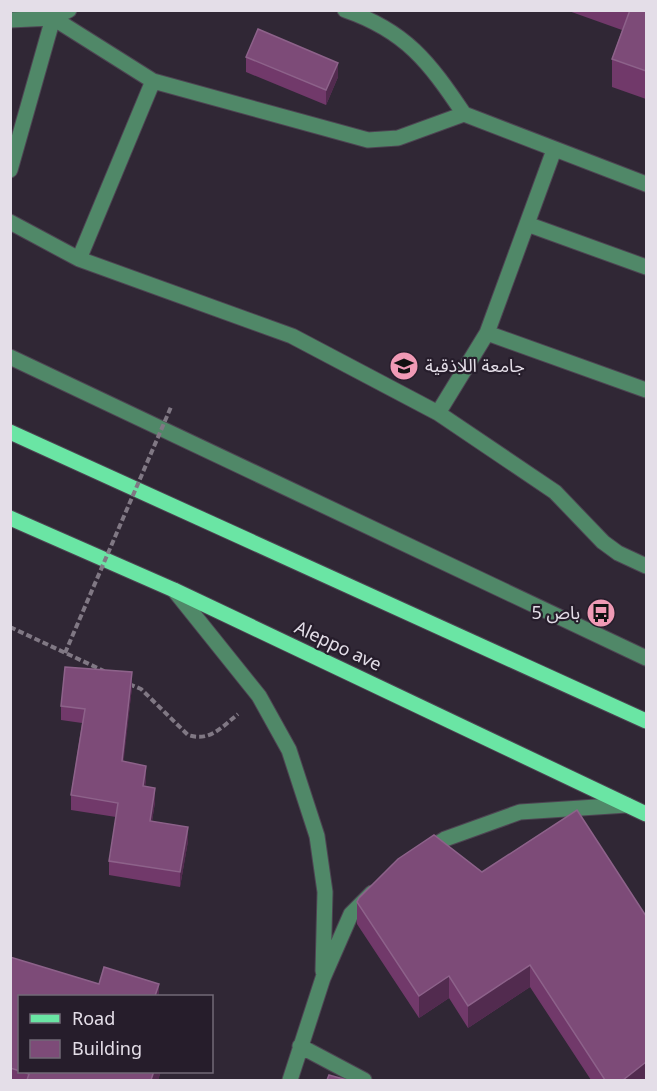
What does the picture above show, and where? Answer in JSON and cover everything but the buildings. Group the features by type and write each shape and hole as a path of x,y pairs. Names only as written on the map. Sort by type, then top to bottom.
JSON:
{"main road":[{"path":"10,432 646,721"},
{"name":"Aleppo ave","path":"10,518 174,590 646,814"}],"street":[{"path":"10,20 53,18 69,10"},
{"path":"345,10 369,19 400,38 432,66 464,114 646,184"},
{"path":"53,18 153,81 368,140 398,138 464,114"},
{"path":"10,170 53,18"},
{"path":"79,259 153,81"},
{"path":"438,413 487,333 554,150"},
{"path":"10,222 79,259 292,336 438,413 555,492 603,542 646,566"},
{"path":"527,224 646,267"},
{"path":"487,333 646,390"},
{"path":"10,357 646,658"},
{"path":"174,590 259,696 289,750 316,836 325,892 322,978"},
{"path":"410,861 446,839 520,812 627,805"},
{"path":"290,1080 322,978 351,914 384,881"},
{"path":"300,1046 364,1080"}],"path":[{"path":"65,653 171,407"},
{"path":"10,627 112,676"},
{"path":"122,680 141,689 188,735 196,738 214,734 259,696"}],"place":[{"name":"جامعة اللاذقية","path":"404,366"},
{"name":"باص 5","path":"601,613"}]}
